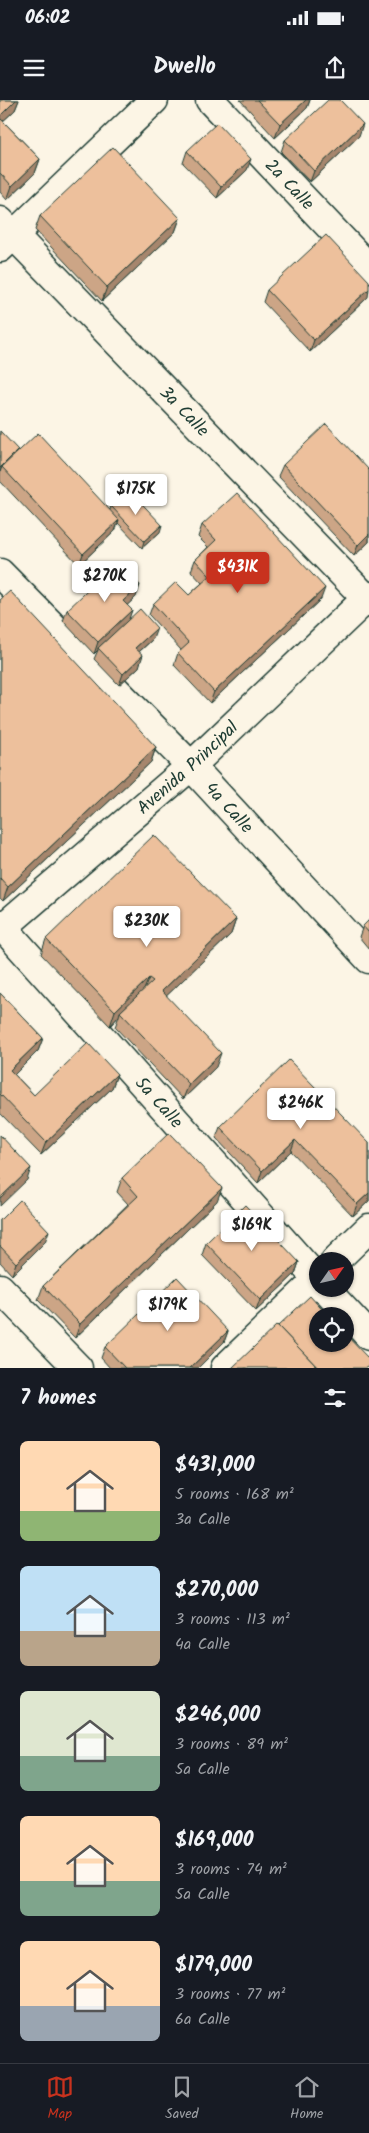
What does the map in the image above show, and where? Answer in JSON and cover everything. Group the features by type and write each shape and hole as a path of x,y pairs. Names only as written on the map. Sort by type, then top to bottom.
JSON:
{"street":[{"path":"4,235 154,100"},
{"name":"2a Calle","path":"210,100 369,268"},
{"name":"3a Calle","path":"4,235 368,599"},
{"name":"4a Calle","path":"0,574 191,766 369,959"},
{"name":"Avenida Principal","path":"1,927 191,766 368,599"},
{"name":"5a Calle","path":"1,927 309,1264"},
{"path":"346,1252 369,1228"},
{"path":"0,1288 78,1368"},
{"path":"225,1368 309,1290"},
{"name":"5a Calle","path":"338,1298 369,1336"}],"building":[{"path":"0,100 16,100 0,116"},
{"path":"257,100 306,100 280,124"},
{"path":"328,100 340,100 363,124 314,171 285,140"},
{"path":"0,118 40,159 12,186 0,173"},
{"path":"217,123 251,159 221,187 187,151"},
{"path":"113,147 180,218 107,287 40,216"},
{"path":"326,235 369,281 369,289 314,340 267,290"},
{"path":"326,424 369,470 369,534 358,545 283,465"},
{"path":"0,431 18,450 0,468"},
{"path":"38,433 119,520 83,554 2,467"},
{"path":"129,490 162,525 144,541 111,506"},
{"path":"237,493 325,588 214,692 178,653 189,643 153,604 176,582 189,595 210,576 195,560 216,540 202,525"},
{"path":"118,562 140,585 123,601 132,610 98,642 67,610"},
{"path":"10,591 156,747 8,887 0,878 0,600"},
{"path":"140,609 157,628 135,648 143,655 123,674 98,648"},
{"path":"154,835 236,919 162,991 221,1053 189,1084 120,1012 153,981 149,978 115,1011 46,939"},
{"path":"369,920 369,933 363,926"},
{"path":"0,993 43,1038 10,1070 34,1095 88,1043 117,1074 46,1142 0,1094"},
{"path":"289,1060 369,1143 369,1193 357,1204 295,1140 262,1171 220,1127"},
{"path":"169,1133 222,1188 80,1324 43,1286 138,1196 122,1178"},
{"path":"0,1135 31,1168 0,1198"},
{"path":"20,1200 49,1231 16,1263 0,1246 0,1220"},
{"path":"245,1205 299,1262 260,1300 206,1243"},
{"path":"177,1277 228,1331 190,1368 125,1368 105,1347"},
{"path":"309,1297 312,1298 320,1307 309,1307 309,1352 354,1352 354,1343 369,1359 369,1365 366,1368 318,1368 278,1326"},
{"path":"277,1325 318,1368 232,1368"}]}
